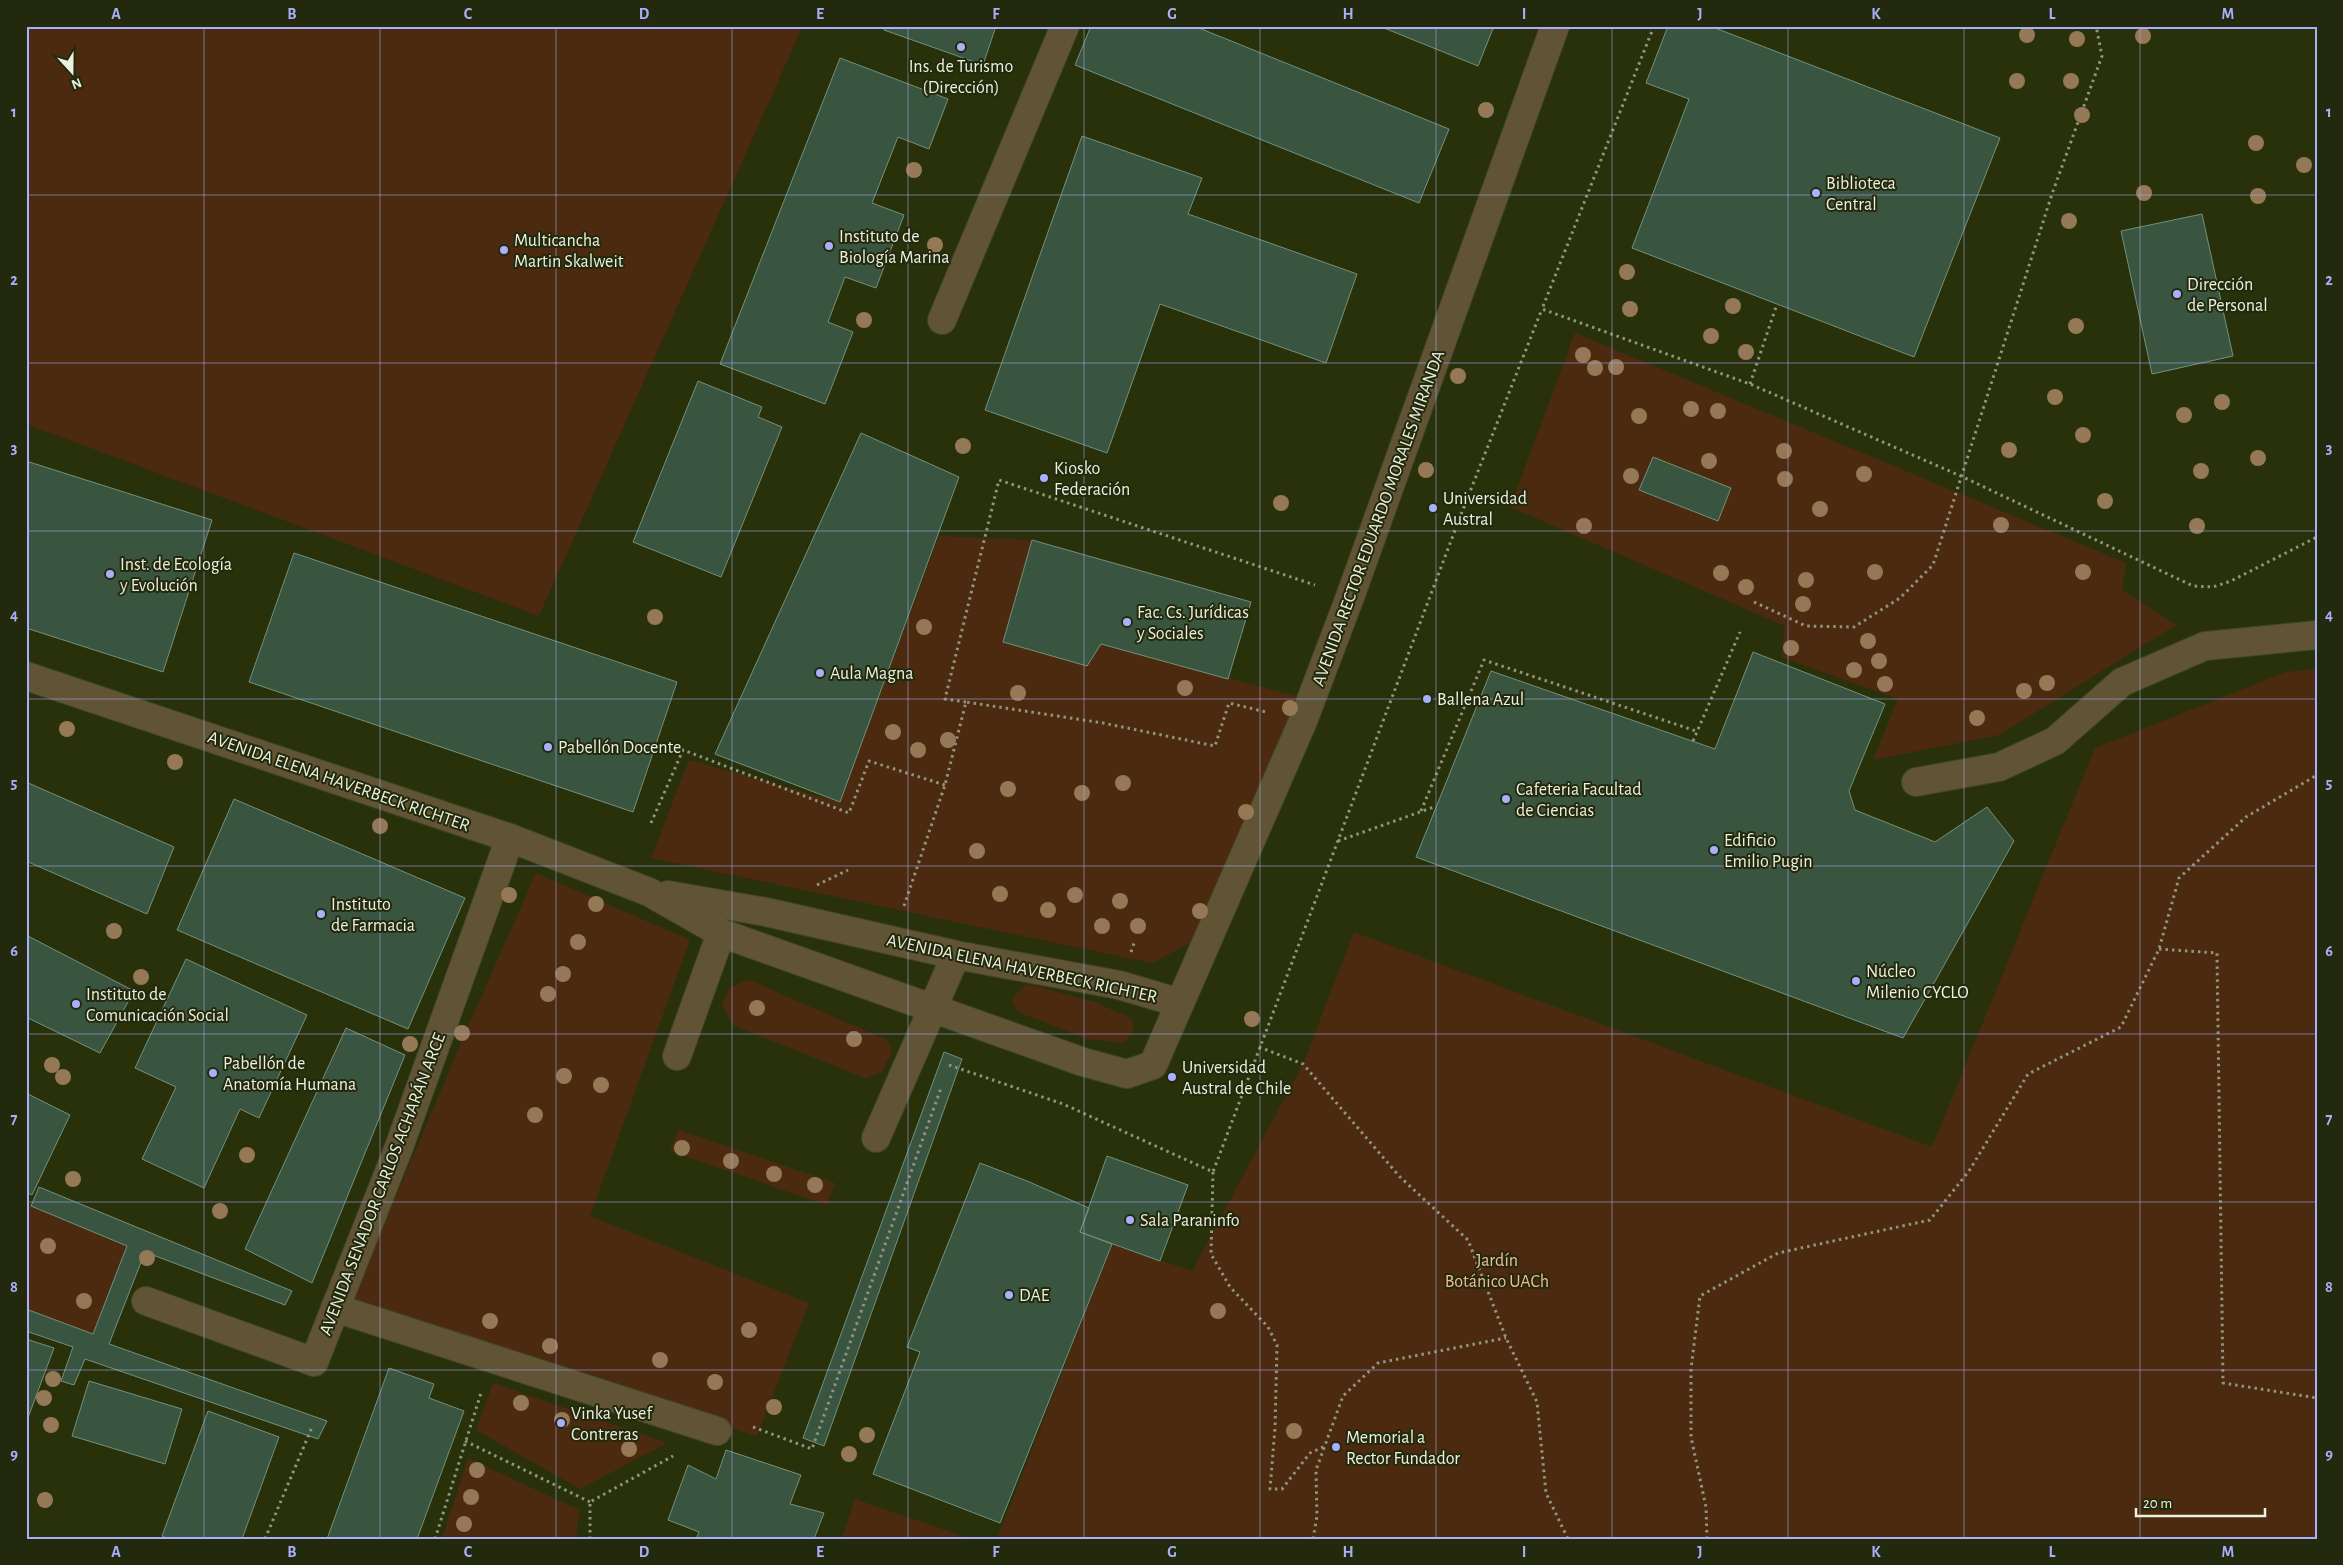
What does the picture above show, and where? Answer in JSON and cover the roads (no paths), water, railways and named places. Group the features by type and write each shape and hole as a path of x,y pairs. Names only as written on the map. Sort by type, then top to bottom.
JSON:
{"lane":[{"path":"942,320 1065,26"},
{"name":"AVENIDA RECTOR EDUARDO MORALES MIRANDA","path":"1180,1003 1303,721 1350,597 1556,26"},
{"path":"1916,782 1999,767 2055,741 2122,682 2205,646 2317,635"},
{"name":"AVENIDA ELENA HAVERBECK RICHTER","path":"26,676 510,838 649,892 721,933 1083,1062 1127,1074 1153,1065 1180,1003 1119,985 956,955 766,912 649,892"},
{"name":"AVENIDA SENADOR CARLOS ACHARÁN ARCE","path":"146,1301 314,1362 399,1147 510,838"},
{"path":"677,1056 721,933"},
{"path":"876,1138 930,1009 956,955"},
{"path":"335,1308 717,1431"}],"place":[{"name":"Ins. de Turismo (Dirección)","path":"961,47"},
{"name":"Biblioteca Central","path":"1816,193"},
{"name":"Instituto de Biología Marina","path":"829,246"},
{"name":"Multicancha Martin Skalweit","path":"504,250"},
{"name":"Dirección de Personal","path":"2177,294"},
{"name":"Kiosko Federación","path":"1044,478"},
{"name":"Universidad Austral","path":"1433,508"},
{"name":"Inst. de Ecología y Evolución","path":"110,574"},
{"name":"Fac. Cs. Jurídicas y Sociales","path":"1127,622"},
{"name":"Aula Magna","path":"820,673"},
{"name":"Ballena Azul","path":"1427,699"},
{"name":"Pabellón Docente","path":"548,747"},
{"name":"Cafeteria Facultad de Ciencias","path":"1506,799"},
{"name":"Edificio Emilio Pugin","path":"1714,850"},
{"name":"Instituto de Farmacia","path":"321,914"},
{"name":"Núcleo Milenio CYCLO","path":"1856,981"},
{"name":"Instituto de Comunicación Social","path":"76,1004"},
{"name":"Pabellón de Anatomía Humana","path":"213,1073"},
{"name":"Universidad Austral de Chile","path":"1172,1077"},
{"name":"Sala Paraninfo","path":"1130,1220"},
{"name":"DAE","path":"1009,1295"},
{"name":"Vinka Yusef Contreras","path":"561,1423"},
{"name":"Memorial a Rector Fundador","path":"1336,1447"}],"park label":[{"name":"Jardín Botánico UACh","path":"1497,1270"}]}
